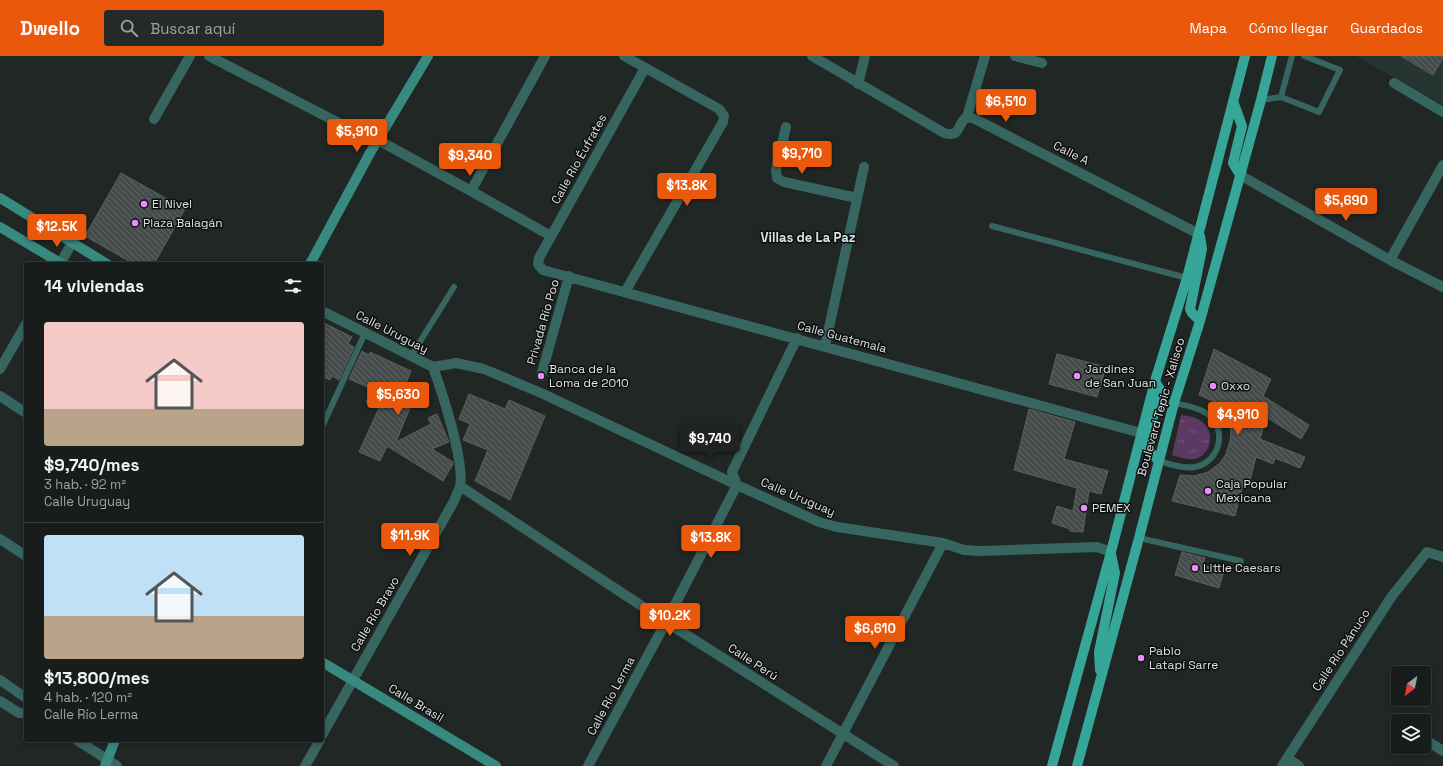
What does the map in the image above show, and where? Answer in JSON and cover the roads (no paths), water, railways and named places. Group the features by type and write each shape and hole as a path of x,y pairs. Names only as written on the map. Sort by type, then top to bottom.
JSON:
{"main road":[{"path":"311,262 378,140 428,56"},
{"name":"Boulevard Tepic - Xalisco","path":"1055,763 1141,433 1155,381 1187,278 1245,56"},
{"name":"Boulevard Tepic - Xalisco","path":"1077,766 1174,403 1200,321 1272,56"},
{"path":"1233,101 1242,126 1233,163 1240,176"},
{"path":"0,198 104,262"},
{"path":"0,227 58,262"},
{"path":"1199,234 1202,249 1190,309 1200,321"},
{"path":"1155,381 1159,388 1160,396 1146,440 1146,446 1159,461"},
{"path":"1101,678 1099,652 1115,573 1111,552"},
{"name":"Calle Brasil","path":"324,663 496,766"},
{"path":"106,763 114,742"}],"street":[{"path":"154,119 190,56"},
{"path":"209,56 360,134 378,140 471,190 551,236"},
{"path":"471,190 545,56"},
{"path":"624,56 719,109 724,116 723,122 626,292"},
{"path":"812,56 858,84 950,135 958,132 963,120 967,117 985,56"},
{"path":"858,84 865,56"},
{"path":"1014,56 1042,63"},
{"name":"Calle Río Éufrates","path":"538,264 539,258 551,236 645,68"},
{"path":"1394,83 1443,112"},
{"name":"Calle A","path":"967,117 974,118 1199,234"},
{"path":"786,127 776,170 777,178 784,182 857,198"},
{"path":"1390,260 1443,165"},
{"path":"825,346 864,167"},
{"path":"1240,176 1390,260 1443,287"},
{"path":"62,262 72,243"},
{"name":"Calle Guatemala","path":"538,264 543,270 1141,433"},
{"name":"Privada Río Poo","path":"541,376 569,276"},
{"name":"Calle Uruguay","path":"324,312 433,367 456,363 484,369 819,522 837,527 943,543 964,550 981,551 1098,547 1111,552"},
{"path":"0,369 24,327"},
{"path":"738,486 732,472 797,338"},
{"name":"Calle Río Bravo","path":"324,732 352,680 454,501 460,486 460,473 456,449 433,367"},
{"path":"0,396 24,412"},
{"name":"Calle Perú","path":"460,486 666,622 894,766"},
{"name":"Calle Río Lerma","path":"588,766 738,486"},
{"path":"0,539 24,555"},
{"path":"826,766 943,543"},
{"name":"Calle Río Pánuco","path":"1285,762 1392,596 1427,552 1443,557"},
{"path":"0,680 24,697"},
{"path":"0,701 19,713 24,713"},
{"path":"80,742 106,763 117,766"},
{"path":"305,766 319,742"},
{"path":"1431,744 1443,751"},
{"path":"1285,762 1299,766"}],"lane":[{"path":"1281,97 1292,56"},
{"path":"1261,100 1281,97 1319,112 1340,70 1304,56"},
{"path":"992,226 1187,278"},
{"path":"411,356 454,287"},
{"path":"324,423 365,333"},
{"path":"1159,461 1185,467 1195,467 1205,464 1213,457 1218,448 1220,438 1218,428 1214,420 1206,412 1197,408 1174,403"},
{"path":"1139,538 1241,561"}],"place":[{"name":"El Nivel","path":"144,204"},
{"name":"Plaza Balagán","path":"135,223"},
{"name":"Banca de la Loma de 2010","path":"541,376"},
{"name":"Jardines de San Juan","path":"1077,376"},
{"name":"Oxxo","path":"1213,386"},
{"name":"Caja Popular Mexicana","path":"1208,491"},
{"name":"PEMEX","path":"1084,508"},
{"name":"Little Caesars","path":"1195,568"},
{"name":"Pablo Latapí Sarre","path":"1141,658"}],"district":[{"name":"Villas de La Paz","path":"808,237"}]}
